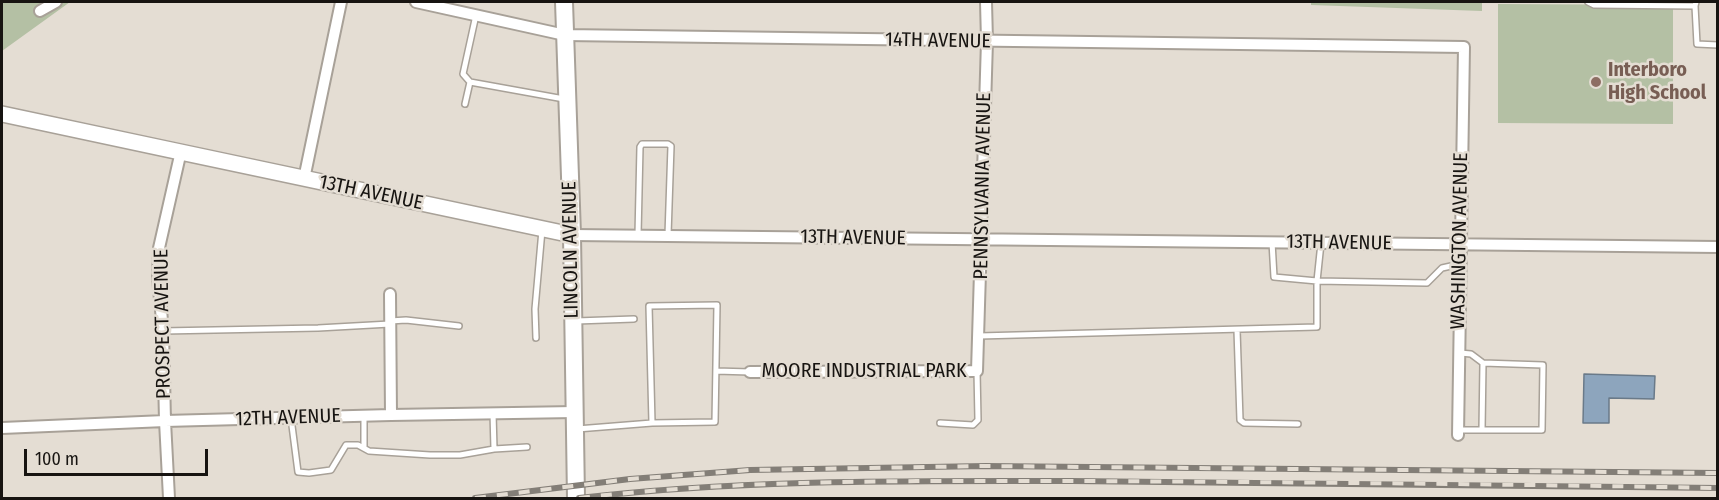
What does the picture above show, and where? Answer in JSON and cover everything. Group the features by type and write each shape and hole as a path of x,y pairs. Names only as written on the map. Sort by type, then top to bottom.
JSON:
{"main road":[{"name":"LINCOLN AVENUE","path":"564,2 572,235 576,498"}],"street":[{"path":"40,11 56,2"},
{"path":"304,179 341,2"},
{"name":"14TH AVENUE","path":"416,2 565,35 1464,47"},
{"name":"PENNSYLVANIA AVENUE","path":"978,371 987,41 986,2"},
{"name":"WASHINGTON AVENUE","path":"1458,433 1464,47"},
{"name":"13TH AVENUE","path":"2,114 572,235 1718,247"},
{"name":"PROSPECT AVENUE","path":"169,498 163,332 158,278 159,248 181,152"},
{"path":"390,294 391,415"},
{"name":"MOORE INDUSTRIAL PARK","path":"750,372 978,371"},
{"name":"12TH AVENUE","path":"2,428 165,421 493,413 575,421"}],"lane":[{"path":"1588,2 1594,5 1695,4 1697,45 1718,45"},
{"path":"476,15 464,74 470,82 566,99"},
{"path":"465,104 470,82"},
{"path":"638,236 640,147 642,144 671,146 668,236"},
{"path":"536,338 535,309 542,229"},
{"path":"1272,242 1274,277 1317,281 1427,283 1442,268 1460,264"},
{"path":"979,336 1317,327 1317,281 1321,243"},
{"path":"575,421 652,423 716,422 717,305 650,306 652,423"},
{"path":"573,321 634,319"},
{"path":"163,332 318,328 406,320 459,326"},
{"path":"1237,330 1240,420 1244,423 1298,424"},
{"path":"1458,433 1482,430 1542,430 1543,376 1543,365 1484,363 1471,354 1459,352"},
{"path":"1482,430 1484,363"},
{"path":"716,371 750,372"},
{"path":"940,423 973,425 978,420 978,371"},
{"path":"493,413 494,449"},
{"path":"364,416 364,448"},
{"path":"291,418 298,472 331,470 346,445 358,445 369,452 430,455 460,455 494,449 527,447"}],"green space":[{"path":"2,2 70,2 2,51"},
{"path":"1311,2 1482,2 1482,11 1311,5"},
{"path":"1498,4 1673,5 1673,124 1498,123"}],"water":[{"path":"1584,374 1655,376 1654,399 1609,398 1609,423 1583,423"}],"railway":[{"path":"475,498 630,479 750,470 986,466 1718,473"},
{"path":"579,498 702,487 886,481 1475,484 1718,488"}],"place":[{"name":"Interboro High School","path":"1596,82"}]}
